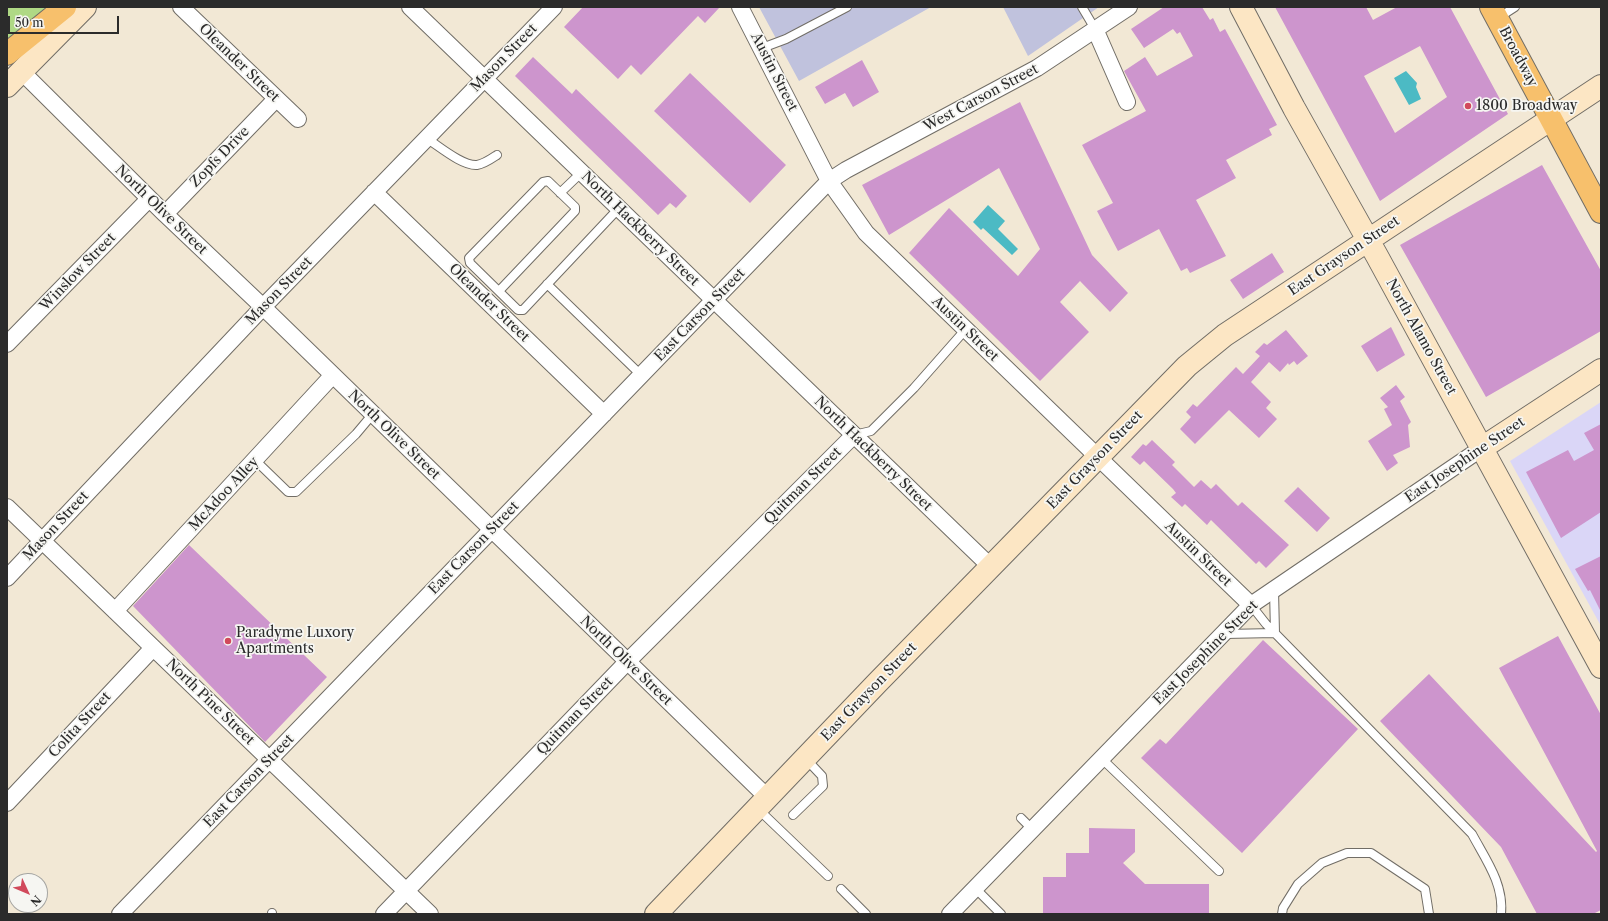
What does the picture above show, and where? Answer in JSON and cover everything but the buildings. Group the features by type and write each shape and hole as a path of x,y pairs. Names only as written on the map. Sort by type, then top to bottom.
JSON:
{"main road":[{"path":"7,54 65,7"},
{"name":"Broadway","path":"1494,13 1601,212"}],"street":[{"path":"14,79 85,7"},
{"name":"North Hackberry Street","path":"410,7 991,568"},
{"name":"Mason Street","path":"7,578 263,307 554,7"},
{"name":"Austin Street","path":"740,7 829,181 866,233 966,328 1097,458 1250,605"},
{"name":"West Carson Street","path":"829,181 846,170 1037,68 1129,7"},
{"name":"North Alamo Street","path":"1241,7 1294,108 1599,658"},
{"name":"Oleander Street","path":"189,10 276,99 298,119"},
{"path":"1095,29 1127,102"},
{"name":"North Olive Street","path":"14,79 149,199 263,307 332,376 627,662 762,804"},
{"name":"East Grayson Street","path":"656,914 1187,366 1225,335 1601,86"},
{"name":"Zopfs Drive","path":"164,214 276,99"},
{"name":"East Carson Street","path":"120,914 829,181"},
{"name":"Oleander Street","path":"374,192 604,414"},
{"name":"Winslow Street","path":"7,344 149,199"},
{"name":"East Josephine Street","path":"955,912 1026,824 1101,758 1250,605 1482,448 1601,370"},
{"name":"McAdoo Alley","path":"115,611 332,376"},
{"name":"Quitman Street","path":"384,914 627,662 854,435"},
{"name":"North Pine Street","path":"7,507 430,914"},
{"name":"Colita Street","path":"7,803 153,648"}],"lane":[{"path":"762,48 786,39 847,7"},
{"path":"1082,7 1095,29"},
{"path":"1494,13 1515,7"},
{"path":"426,138 472,165 485,162 497,155"},
{"path":"560,193 582,172"},
{"path":"499,291 575,211 575,208 548,181 543,182 469,258 470,263 518,310 523,310 619,208"},
{"path":"547,284 641,376"},
{"path":"854,435 871,431 914,388 966,328"},
{"path":"255,460 288,492 296,492 356,434 372,415"},
{"path":"1274,590 1275,633"},
{"path":"1250,605 1275,633 1472,834 1494,872 1502,900 1501,914"},
{"path":"1222,634 1275,633"},
{"path":"1101,758 1219,871"},
{"path":"794,815 822,786 822,776 805,759"},
{"path":"762,804 828,876"},
{"path":"1282,914 1283,908 1298,884 1322,863 1347,853 1371,853 1425,889 1429,914"},
{"path":"975,888 1001,914"},
{"path":"841,889 866,914"}],"shaded area":[{"path":"759,7 931,7 799,81"},
{"path":"1003,7 1099,7 1028,56"},
{"path":"1601,402 1601,626 1510,461"}],"green space":[{"path":"7,7 68,7 7,64"}],"water":[{"path":"1406,71 1417,83 1416,87 1421,99 1409,105 1394,78"},
{"path":"988,205 1005,221 998,229 1018,249 1012,255 983,228 981,230 973,222"}],"place":[{"name":"1800 Broadway","path":"1468,106"},
{"name":"Paradyme Luxory Apartments","path":"228,641"}]}
